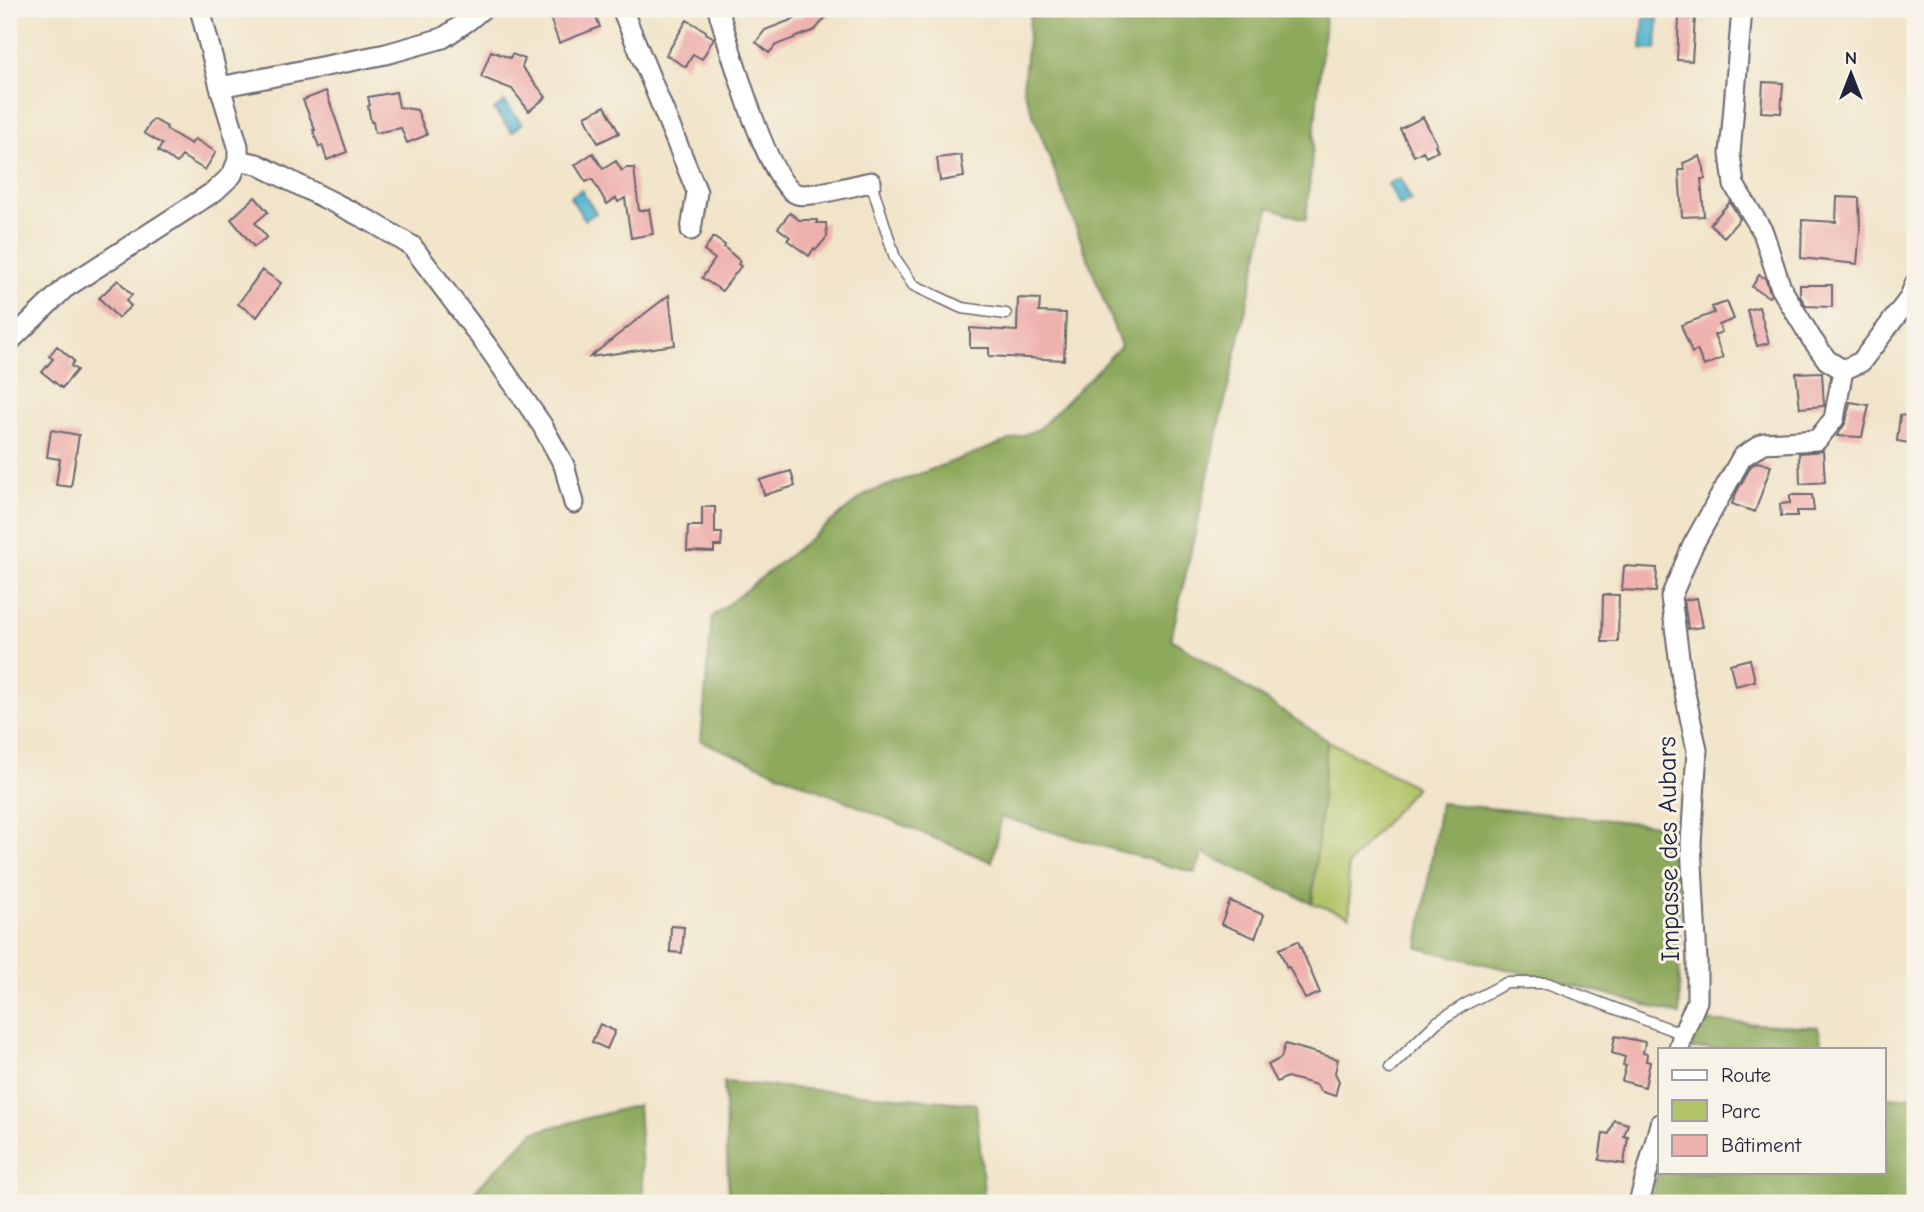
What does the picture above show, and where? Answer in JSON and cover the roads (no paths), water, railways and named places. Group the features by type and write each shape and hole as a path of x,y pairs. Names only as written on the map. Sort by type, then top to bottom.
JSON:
{"street":[{"path":"9,342 65,288 215,191 232,175 238,160 238,146 200,9"},
{"path":"220,87 386,54 443,38 482,9"},
{"path":"622,9 697,192 691,230"},
{"path":"718,9 745,100 780,178 794,193 806,195 871,182"},
{"path":"1742,9 1730,154 1734,184 1763,232 1781,288 1811,338 1827,360 1843,370 1861,362 1909,299 1915,284"},
{"path":"238,160 257,164 372,222 412,246 542,425 564,465 574,503"},
{"name":"Impasse des Aubars","path":"1681,1042 1698,1000 1691,844 1698,750 1682,678 1671,597 1693,545 1742,457 1765,443 1817,440 1834,419 1843,370"},
{"path":"1639,1203 1658,1132"}],"lane":[{"path":"871,182 895,258 913,285 962,308 1006,314"},
{"name":"Impasse des Aubars","path":"1389,1069 1437,1022 1466,1003 1506,983 1547,983 1681,1042"}],"water":[{"path":"1644,18 1658,19 1656,50 1641,49"},
{"path":"505,102 522,124 512,132 494,110"},
{"path":"1400,178 1411,200 1400,206 1388,184"},
{"path":"581,190 596,213 585,220 570,197"}]}
